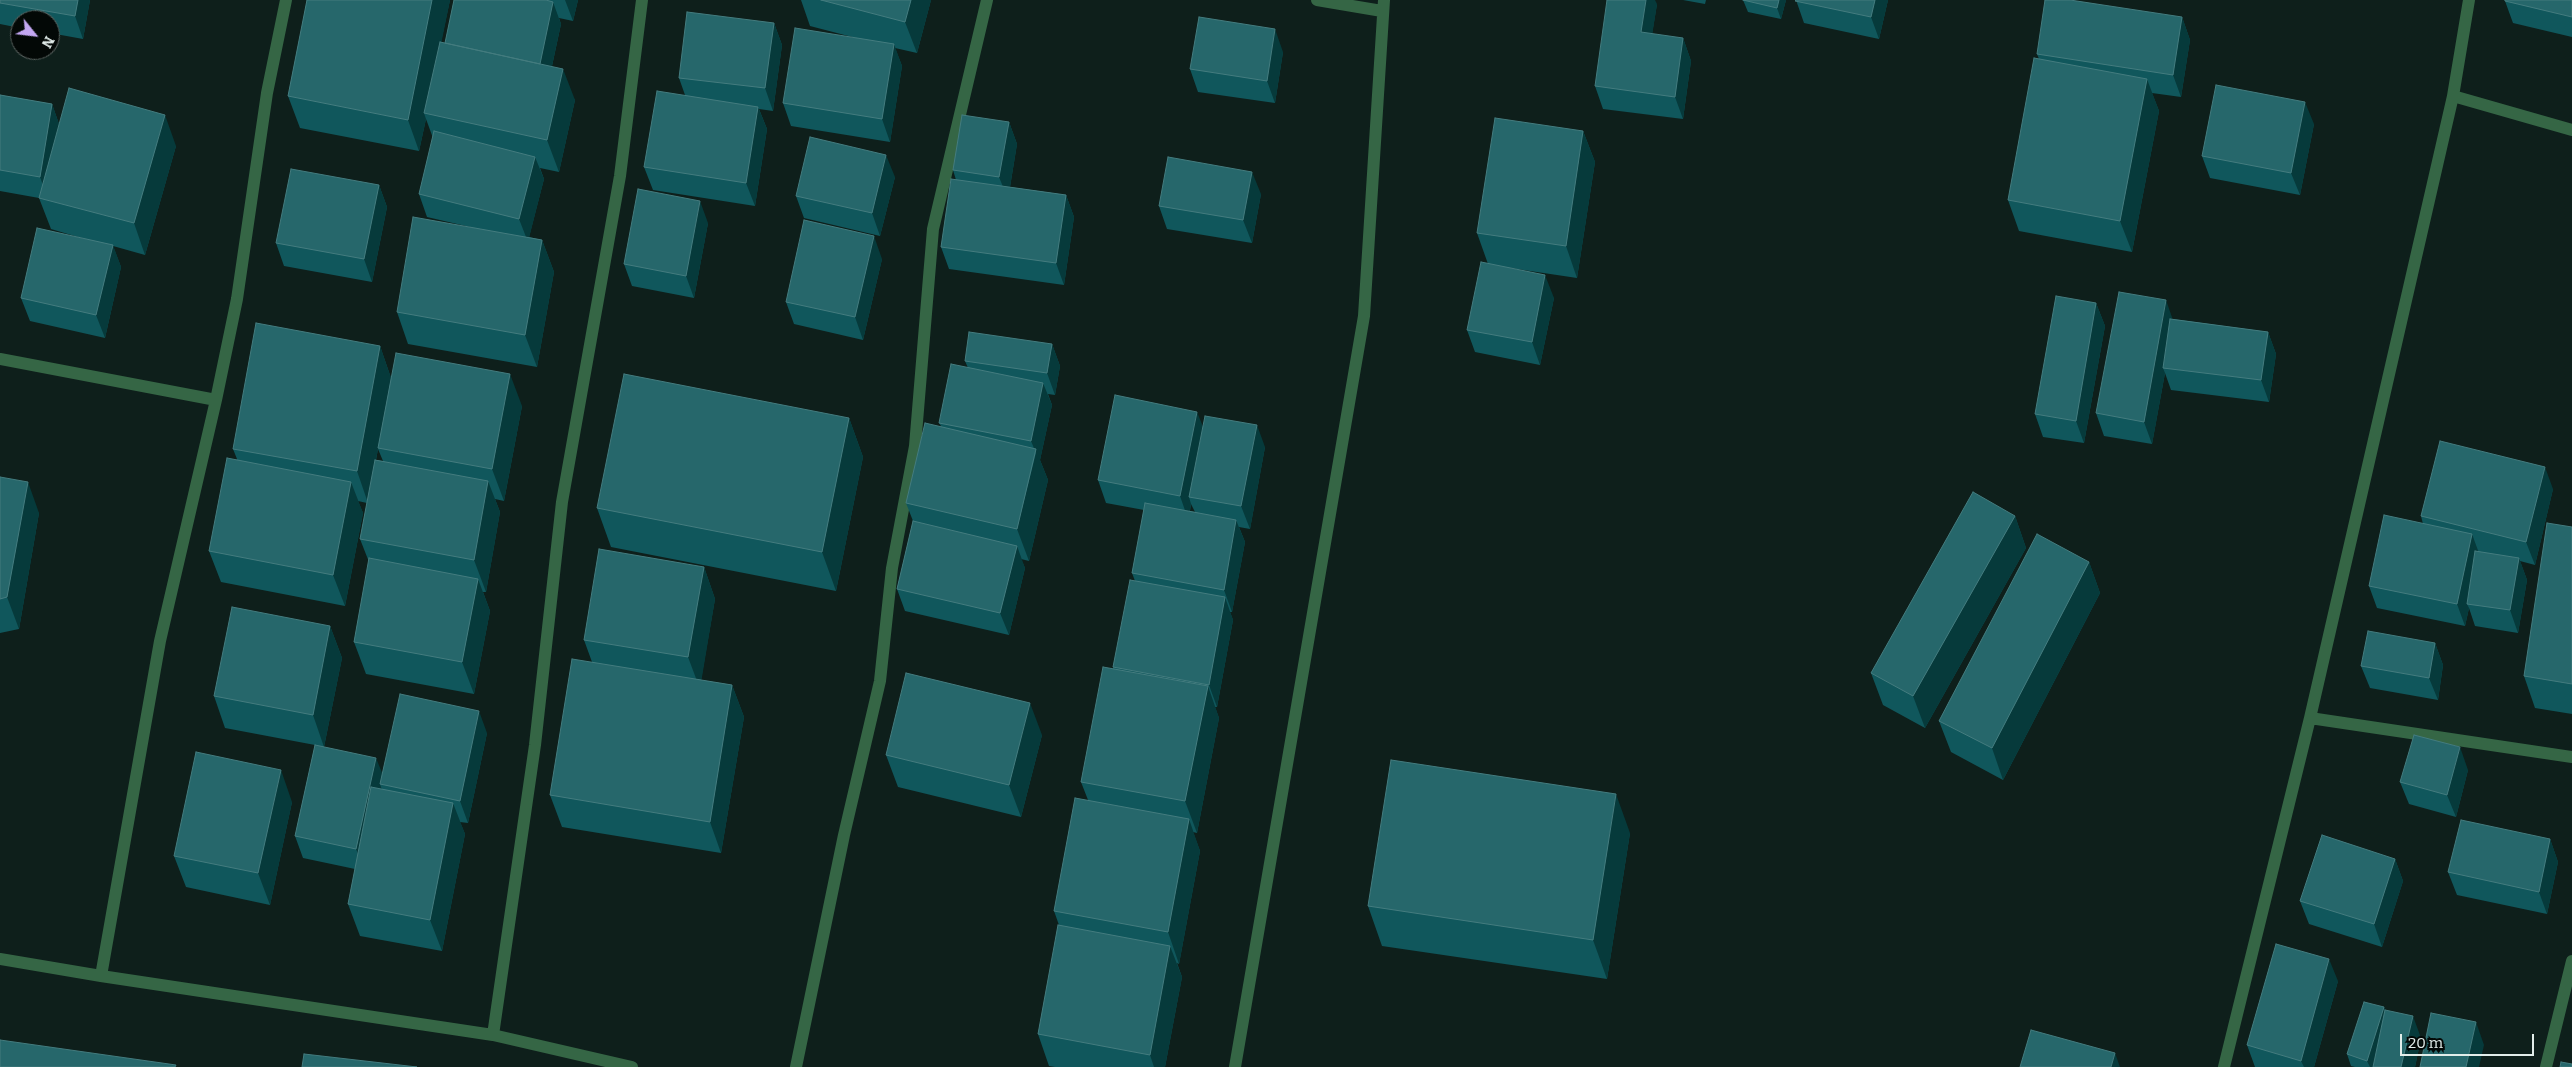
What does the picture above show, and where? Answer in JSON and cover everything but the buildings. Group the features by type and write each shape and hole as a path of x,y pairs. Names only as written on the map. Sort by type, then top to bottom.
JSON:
{"street":[{"path":"101,976 160,641 216,400 237,299 267,93 286,0"},
{"path":"493,1035 535,745 562,502 620,176 642,0"},
{"path":"796,1067 844,835 880,681 892,568 915,446 933,229 987,0"},
{"path":"1235,1067 1364,316 1383,6 1317,0"},
{"path":"2224,1067 2310,718 2453,96 2469,0"},
{"path":"2453,96 2572,130"},
{"path":"0,359 216,400"},
{"path":"2310,718 2572,757"},
{"path":"0,959 493,1035 632,1067"},
{"path":"2546,1067 2572,961"}]}
